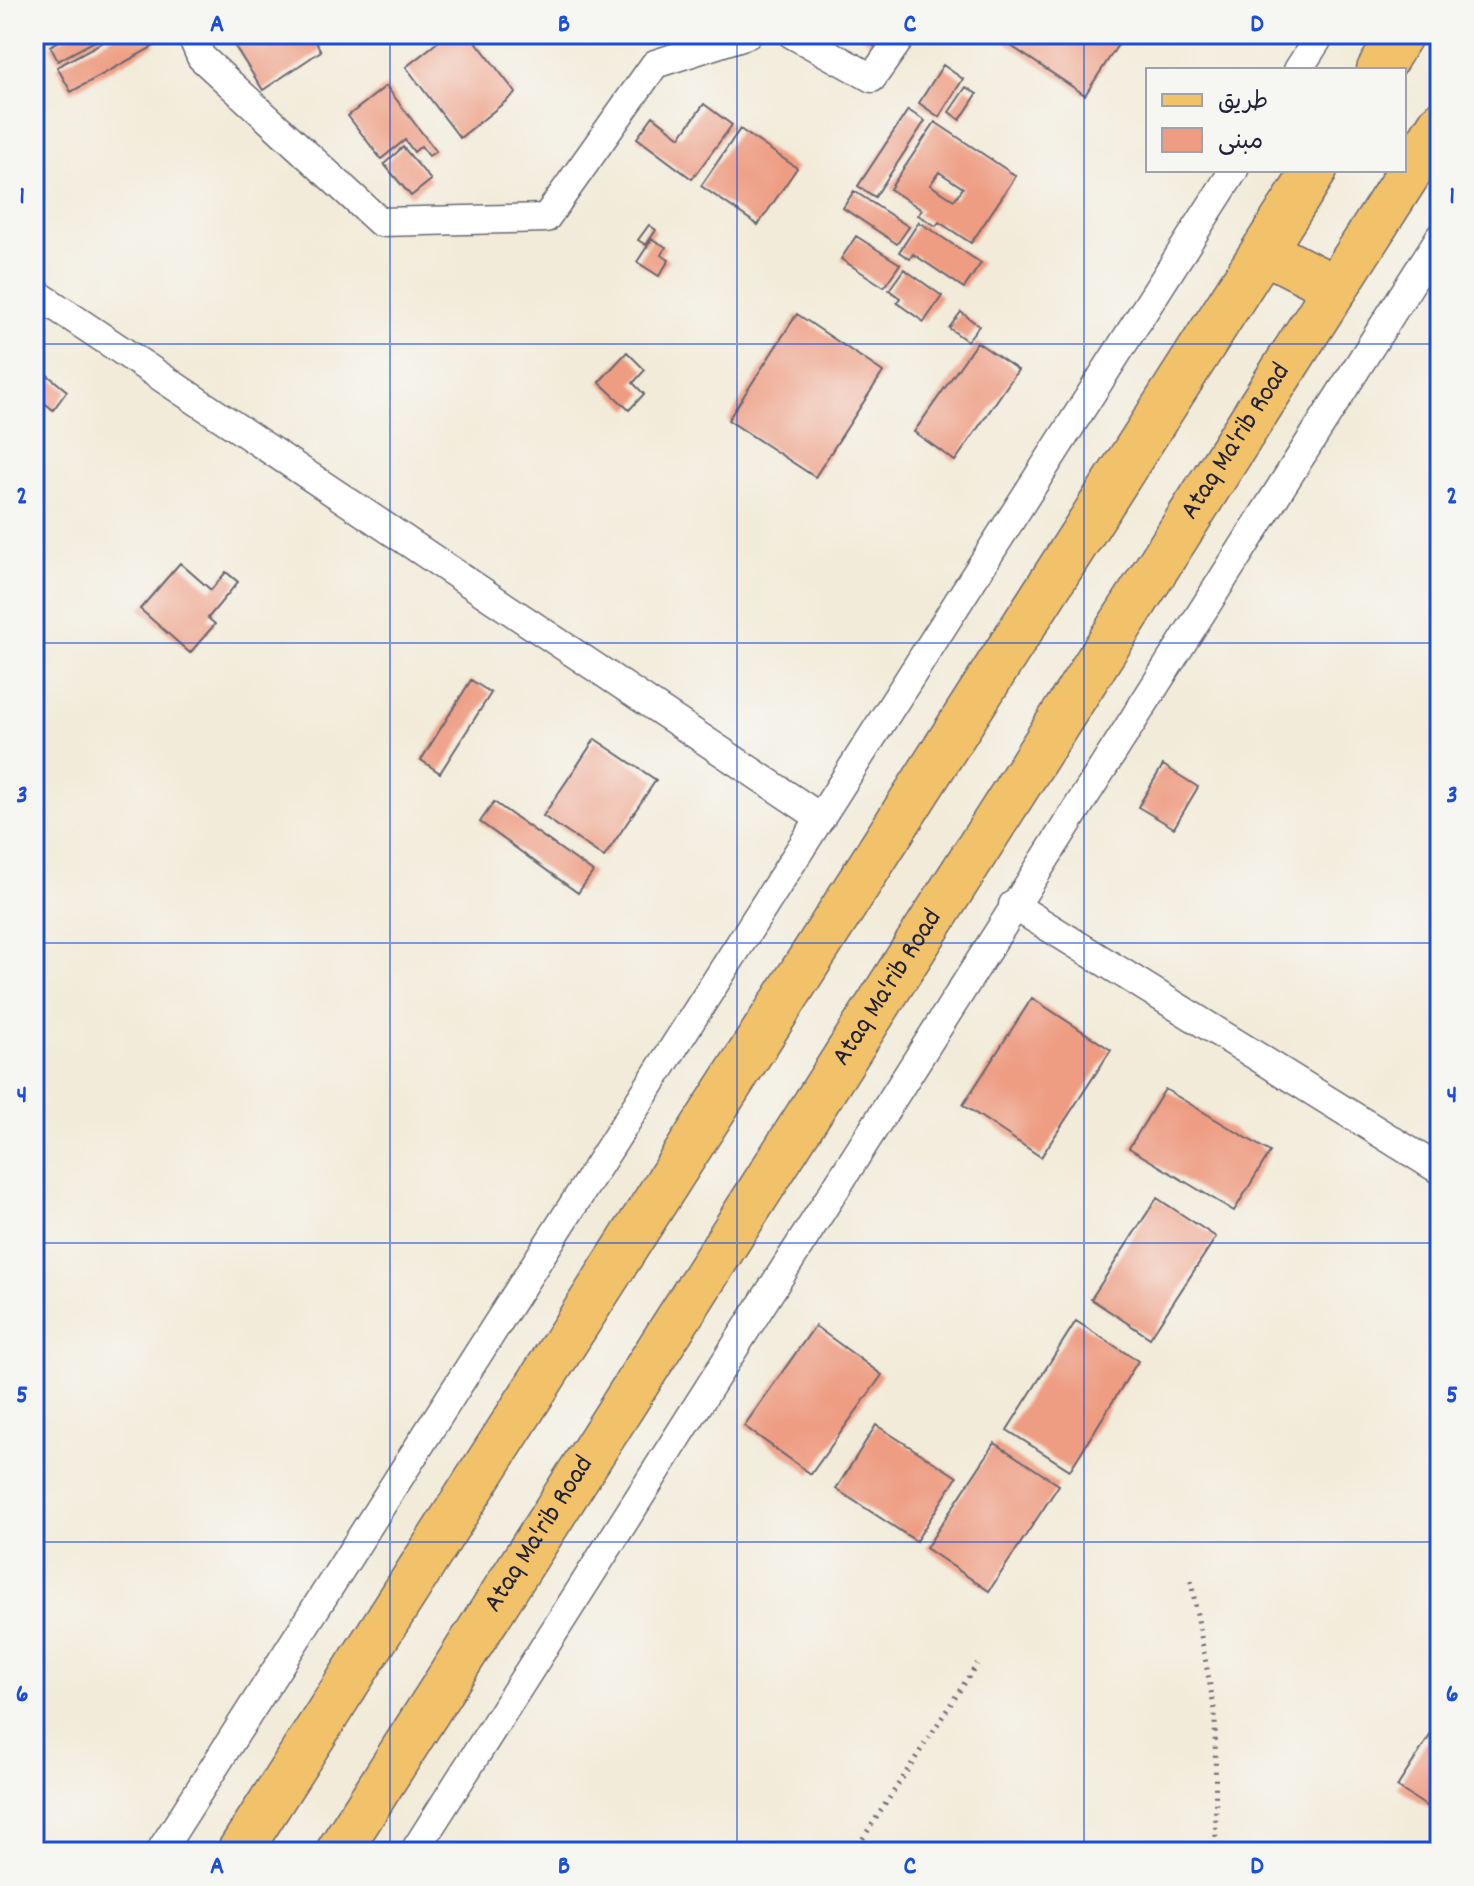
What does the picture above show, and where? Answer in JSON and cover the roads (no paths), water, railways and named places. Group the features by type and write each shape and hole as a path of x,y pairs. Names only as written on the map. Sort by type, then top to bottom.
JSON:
{"main road":[{"path":"1380,68 1401,34"},
{"name":"Ataq Ma'rib Road","path":"338,1852 1440,124"},
{"path":"239,1852 1314,172"},
{"path":"1264,251 1336,288"}],"street":[{"path":"191,34 201,57 380,222 546,218 655,64 748,34"},
{"path":"792,34 872,78 903,34"},
{"path":"1299,68 1321,34"},
{"path":"160,1852 1233,172"},
{"path":"414,1852 1440,237"},
{"path":"34,292 821,818"},
{"path":"1013,905 1440,1170"}]}
